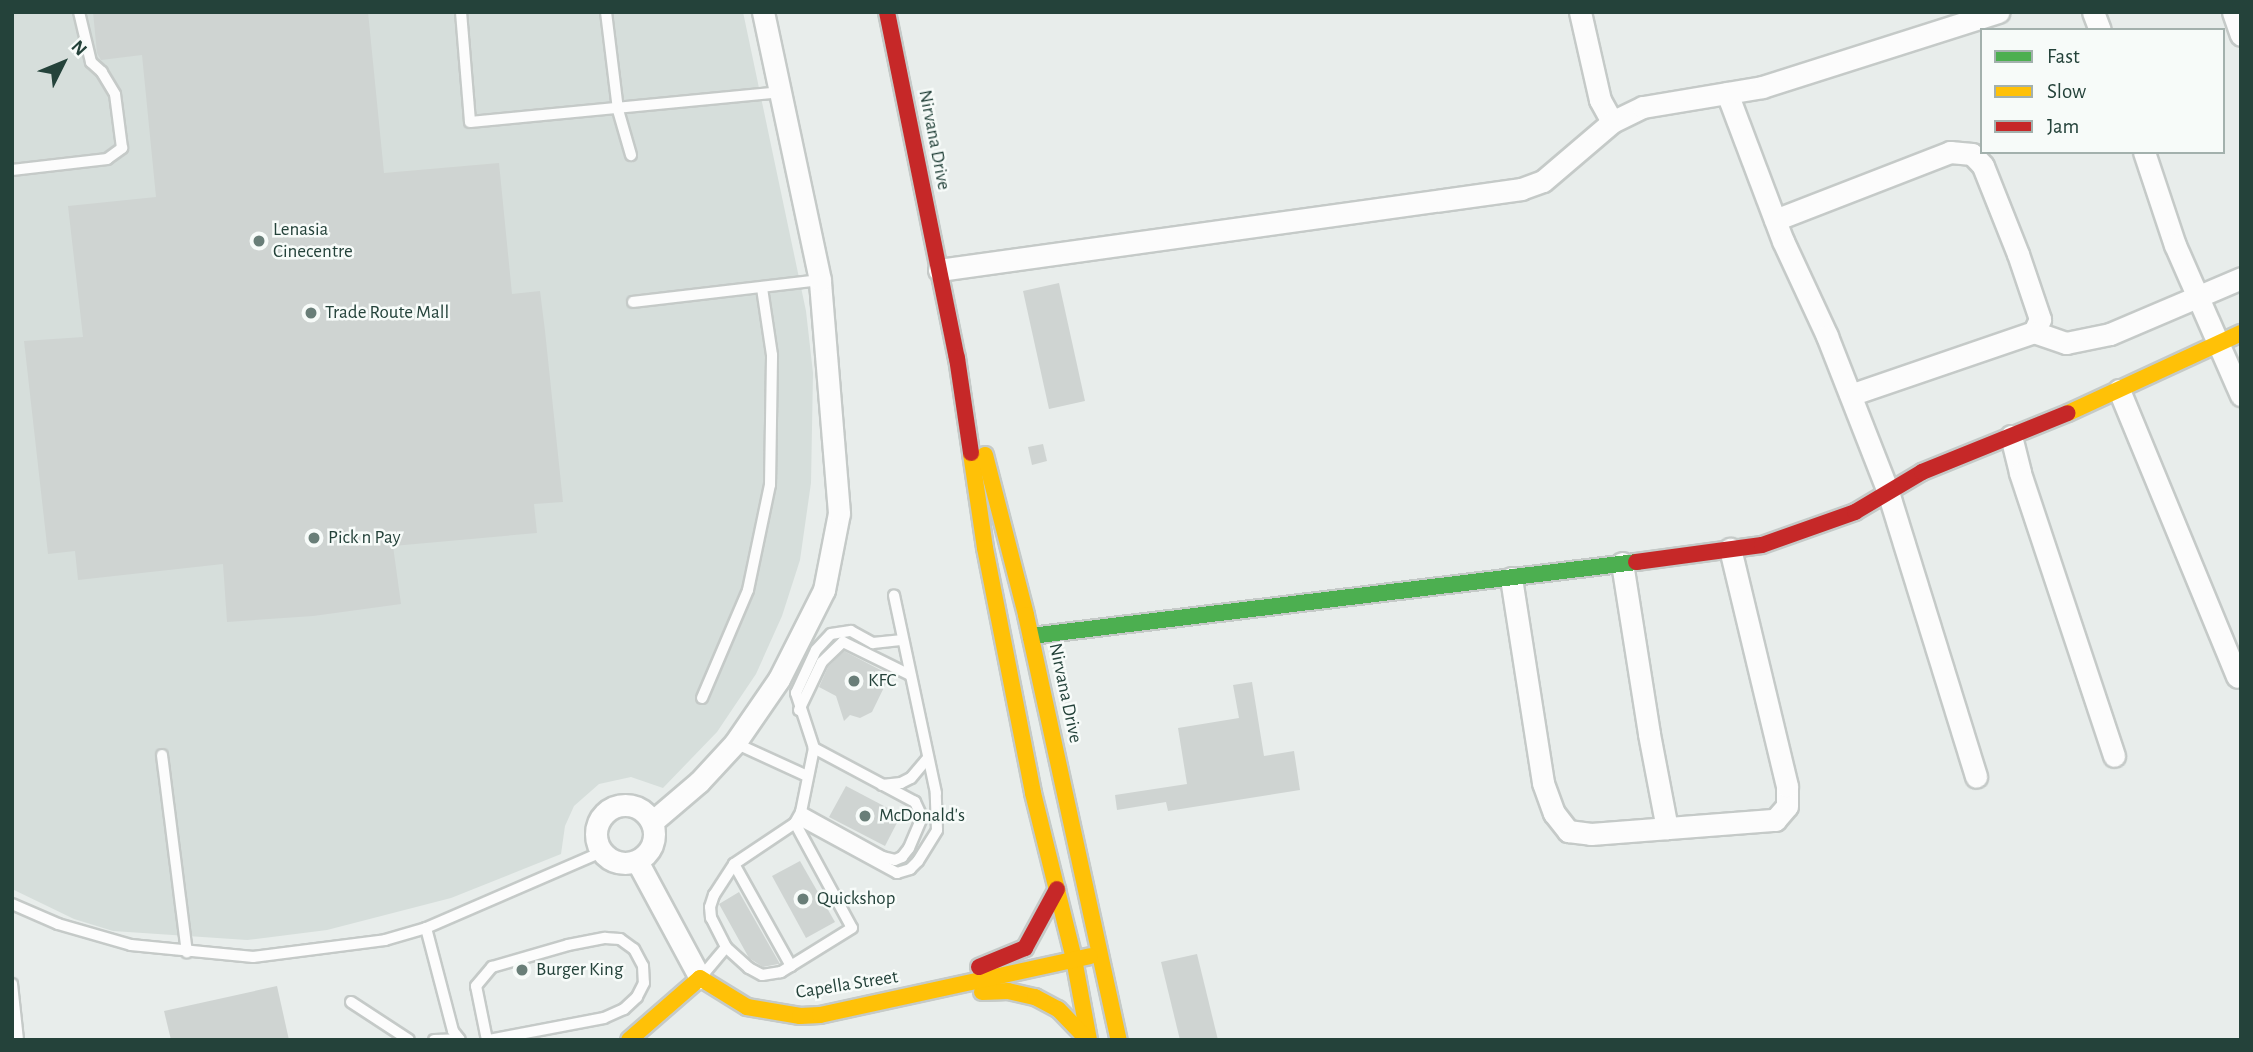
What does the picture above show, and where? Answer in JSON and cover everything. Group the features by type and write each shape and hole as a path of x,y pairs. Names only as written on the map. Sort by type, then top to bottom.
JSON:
{"main road":[{"name":"Nirvana Drive","path":"887,12 957,358 985,548 1033,793 1074,960 1089,1040"},
{"path":"1031,636 1762,545 1843,516 1922,472 2119,390 2241,333"},
{"name":"Nirvana Drive","path":"957,358 999,500 1119,1040"},
{"path":"912,996 1025,948 1057,888"},
{"name":"Capella Street","path":"700,978 727,998 747,1007 784,1015 820,1015 1101,954"},
{"path":"629,1040 660,1016 700,978"},
{"path":"912,996 1025,993 1051,1004 1089,1040"}],"street":[{"path":"652,822 699,782 735,743 779,679 824,590 839,513 820,280 763,12"},
{"path":"1580,12 1600,100 1612,122"},
{"path":"939,270 1521,189 1552,174 1612,122 1643,107 1762,87 1998,12"},
{"path":"2233,12 2241,35"},
{"path":"1727,93 1775,220 1850,395 1888,492 1976,777"},
{"path":"1775,220 1950,152 1972,154 1983,166 2018,254 2040,319 2034,332"},
{"path":"2145,154 2175,245 2241,395"},
{"path":"1850,395 2034,332 2066,343 2110,334 2241,278"},
{"path":"2119,390 2237,677"},
{"path":"2011,436 2020,473 2114,756"},
{"path":"1511,578 1543,783 1554,813 1569,831 1591,834 1775,820 1787,807 1787,786 1730,549"},
{"path":"1622,563 1667,828"},
{"path":"628,804 646,813 652,822 654,840 645,856 637,861 618,862 602,852 597,844 597,824 609,809 628,804"},
{"path":"637,861 700,978"}],"lane":[{"path":"12,170 94,162 114,156 122,148 115,94 102,72 91,62 79,12"},
{"path":"461,12 470,122 618,110 780,92"},
{"path":"606,12 618,110 631,155"},
{"path":"633,302 820,280"},
{"path":"702,698 748,590 770,485 772,355 762,288"},
{"path":"798,818 897,873 910,869 925,854 937,830 939,814 894,594"},
{"path":"798,818 734,864 714,895 710,907 711,918 726,947 749,968 762,975 781,972 850,931 852,926 798,818 814,748 799,709 796,693 816,650 831,634 851,631 873,643 903,640"},
{"path":"799,709 822,662 843,642 911,675"},
{"path":"735,743 807,776"},
{"path":"798,818 883,857 899,859 909,848 922,817 915,802 814,748"},
{"path":"162,755 187,952"},
{"path":"882,785 901,783 911,778 928,759"},
{"path":"12,904 58,924 119,941 187,952 253,957 385,940 426,928 602,852"},
{"path":"734,864 791,966"},
{"path":"426,928 453,1031 460,1039"},
{"path":"606,938 620,939 634,949 643,965 644,983 637,997 624,1009 604,1018 488,1040 476,986 492,968 568,945 606,938"},
{"path":"700,978 726,947"},
{"path":"12,984 18,1040"},
{"path":"351,1002 409,1040"},
{"path":"434,1040 460,1039"}],"shaded area":[{"name":"Trade Route Mall","path":"12,12 743,12 806,311 813,373 811,483 800,560 782,616 756,674 717,732 663,788 631,777 599,784 574,806 565,826 561,854 451,898 327,930 247,940 113,931 74,919 12,889"}],"building":[{"name":"Trade Route Mall","path":"93,12 368,12 384,173 499,163 512,294 540,291 563,502 534,504 537,533 393,546 401,604 313,616 227,622 223,564 78,580 75,551 48,554 24,341 83,337 68,206 156,197 142,55 101,60 97,53"},
{"path":"1059,283 1085,401 1049,409 1023,291"},
{"path":"1043,444 1047,461 1032,465 1028,447"},
{"name":"KFC","path":"844,651 890,675 872,712 860,718 850,715 844,721 836,696 819,687 828,667"},
{"path":"1252,682 1264,756 1294,751 1300,790 1168,811 1166,802 1117,810 1115,795 1187,784 1178,728 1239,718 1233,685"},
{"name":"McDonald's","path":"846,786 901,815 885,846 829,817"},
{"name":"Quickshop","path":"800,861 835,922 806,938 772,876"},
{"path":"739,892 780,964 763,967 749,958 719,904"},
{"path":"1197,954 1218,1040 1180,1040 1161,962"},
{"path":"277,986 289,1040 171,1040 164,1011"}],"traffic: fast":[{"path":"1031,636 1636,562"}],"traffic: slow":[{"path":"2068,413 2241,333"},
{"path":"971,453 985,548 1033,793 1074,959 1089,1040"},
{"path":"985,455 1026,615 1119,1040"},
{"path":"629,1040 700,978 747,1007 800,1016 820,1015 1090,956"},
{"path":"982,992 1008,991 1035,997 1058,1009 1088,1040"}],"traffic: jam":[{"path":"887,12 957,358 971,453"},
{"path":"1636,562 1762,545 1855,512 1922,472 2068,413"},
{"path":"979,967 1025,948 1057,889"}],"place":[{"name":"Lenasia Cinecentre","path":"259,241"},
{"name":"Trade Route Mall","path":"311,313"},
{"name":"Pick n Pay","path":"314,538"},
{"name":"KFC","path":"854,681"},
{"name":"McDonald's","path":"865,816"},
{"name":"Quickshop","path":"803,899"},
{"name":"Burger King","path":"522,970"}]}
